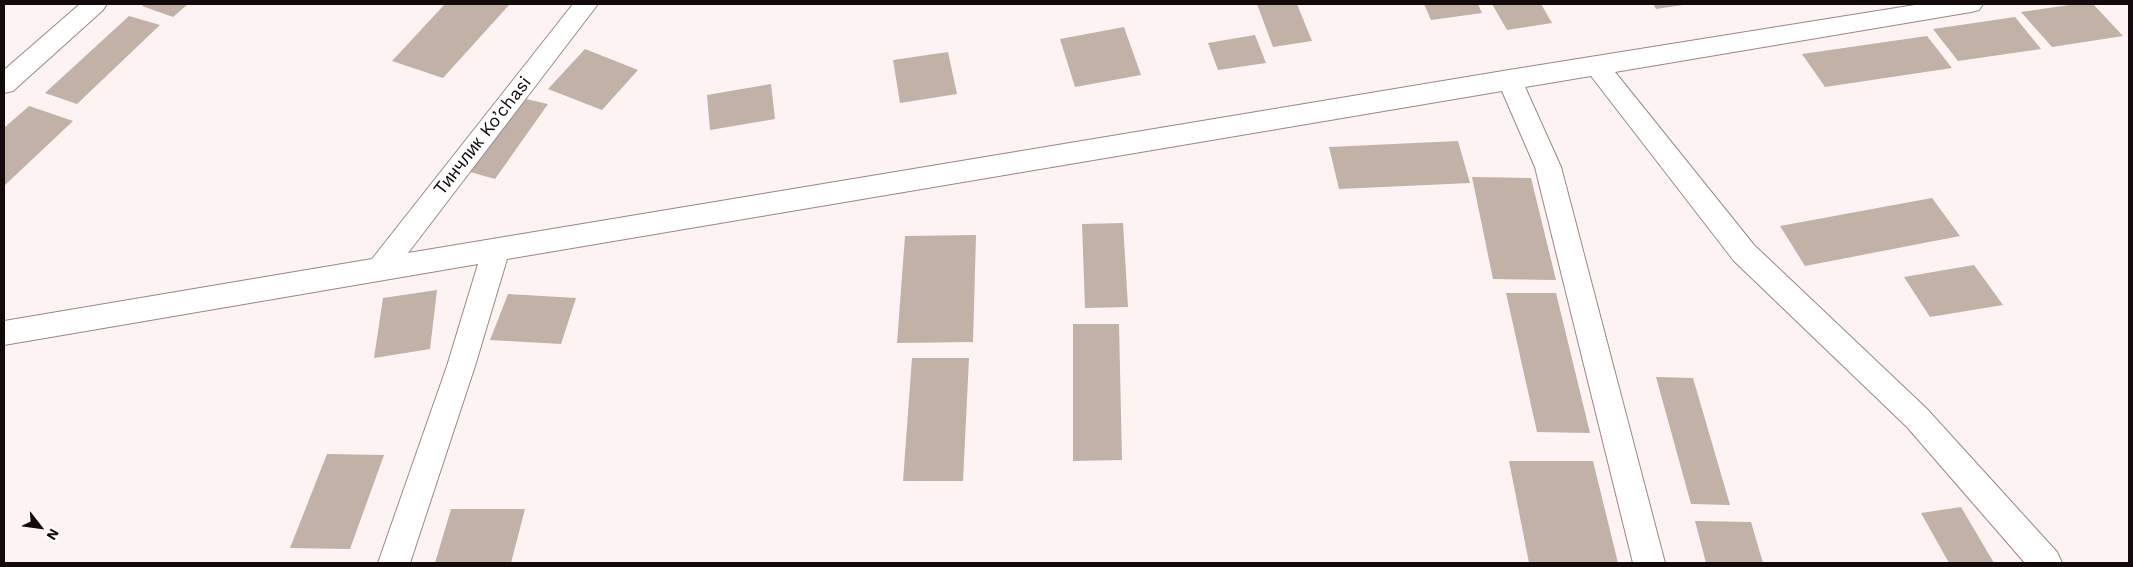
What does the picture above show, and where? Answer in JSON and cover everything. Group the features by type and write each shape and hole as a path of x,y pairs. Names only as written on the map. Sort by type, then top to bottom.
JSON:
{"street":[{"path":"4,84 95,4"},
{"name":"Тинчлик Ko’chasi","path":"380,269 586,4"},
{"path":"4,333 1509,79 1971,4"},
{"path":"1596,65 1744,253 1917,418 2046,563"},
{"path":"1509,79 1548,167 1649,563"},
{"path":"394,563 461,366 496,250"}],"building":[{"path":"145,4 188,4 173,17 142,6"},
{"path":"445,4 510,4 443,78 392,61"},
{"path":"1257,4 1297,4 1312,41 1273,47"},
{"path":"1424,4 1478,4 1482,13 1431,20"},
{"path":"1492,4 1541,4 1552,23 1507,30"},
{"path":"1653,4 1683,4 1683,5 1656,9"},
{"path":"2076,4 2093,4 2123,36 2052,47 2021,12"},
{"path":"129,16 160,25 77,104 45,93"},
{"path":"2015,17 2041,49 1958,61 1933,29"},
{"path":"1124,27 1141,75 1075,87 1060,39"},
{"path":"1255,35 1266,63 1218,70 1208,43"},
{"path":"1927,36 1952,68 1825,87 1802,54"},
{"path":"585,49 638,70 602,110 548,89"},
{"path":"948,52 957,94 900,103 893,60"},
{"path":"771,84 775,119 710,130 707,95"},
{"path":"517,97 548,104 495,179 463,170"},
{"path":"29,106 73,121 4,186 4,128"},
{"path":"1458,141 1470,183 1339,189 1329,147"},
{"path":"1472,177 1531,178 1556,280 1493,279"},
{"path":"1932,198 1960,236 1805,266 1780,226"},
{"path":"1123,223 1128,307 1085,308 1082,224"},
{"path":"976,235 973,342 897,343 905,236"},
{"path":"1974,265 2003,305 1930,317 1904,277"},
{"path":"437,290 430,349 374,358 383,298"},
{"path":"1506,293 1556,293 1590,433 1537,432"},
{"path":"508,294 576,298 561,344 490,340"},
{"path":"1073,324 1119,324 1122,460 1073,461"},
{"path":"912,358 969,358 963,481 903,481"},
{"path":"1656,377 1693,378 1730,505 1691,504"},
{"path":"327,454 384,455 350,549 290,548"},
{"path":"1509,461 1593,461 1618,563 1529,563"},
{"path":"1961,507 1994,563 1949,563 1921,513"},
{"path":"451,509 525,509 511,563 435,563"},
{"path":"1695,521 1751,522 1763,563 1706,563"}]}
